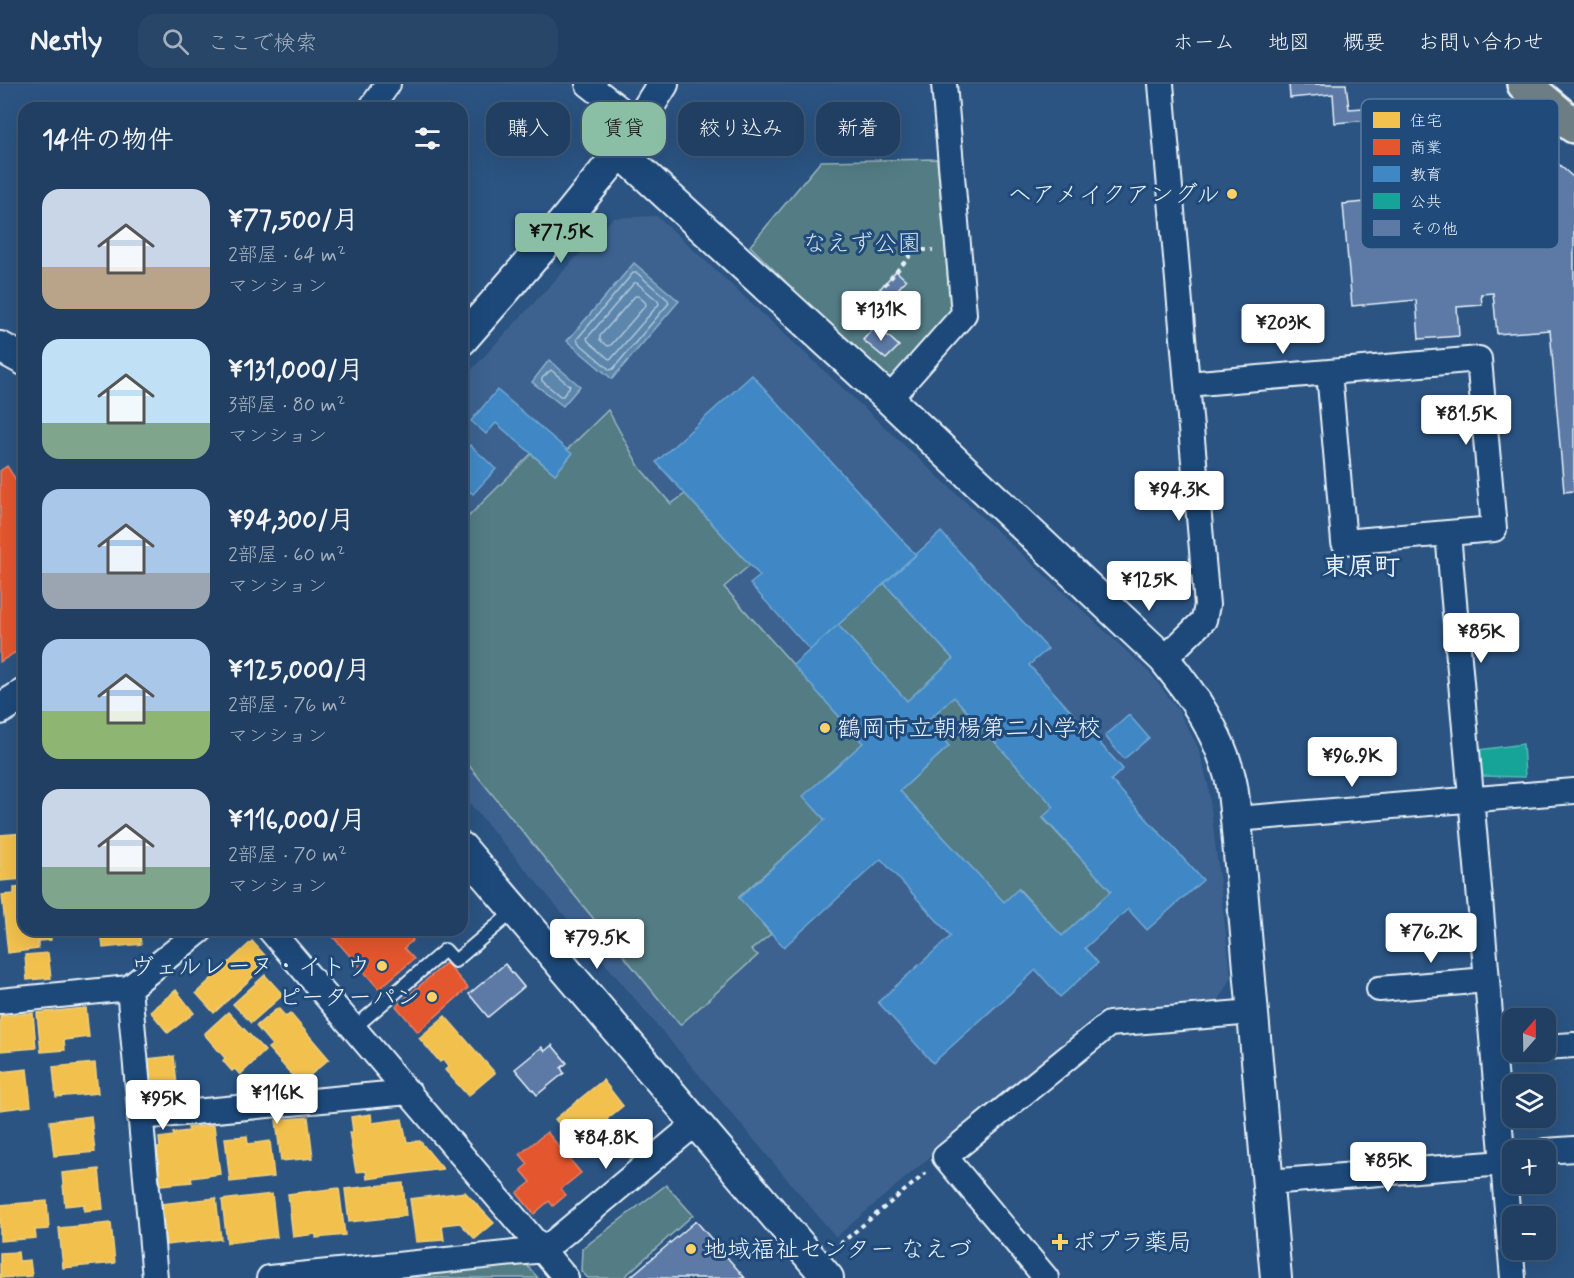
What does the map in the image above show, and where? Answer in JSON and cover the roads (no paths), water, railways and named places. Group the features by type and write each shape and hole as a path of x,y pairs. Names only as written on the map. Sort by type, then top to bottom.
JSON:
{"main road":[{"path":"1524,84 1542,99"},
{"path":"1559,113 1574,126"}],"street":[{"path":"375,102 388,84"},
{"path":"588,84 611,102"},
{"path":"651,102 663,84"},
{"path":"889,399 964,314 944,84"},
{"path":"1161,84 1207,605 1204,620 1164,659"},
{"path":"468,333 548,241 617,156"},
{"path":"624,156 889,399 1164,659 1195,698 1217,738 1230,778 1236,819 1276,1278"},
{"path":"0,347 18,357"},
{"path":"1187,384 1479,359 1494,529 1344,542 1329,372"},
{"path":"1448,533 1487,980 1502,1046"},
{"path":"0,709 18,698"},
{"path":"1236,819 1574,790"},
{"path":"468,855 828,1278"},
{"path":"0,1001 129,988 194,936"},
{"path":"275,936 566,1278"},
{"path":"1379,989 1487,980"},
{"path":"129,988 155,1278"},
{"path":"1046,1278 945,1157 1109,1024 1253,1012"},
{"path":"1556,1046 1574,1045"},
{"path":"1503,1062 1506,1140"},
{"path":"141,1117 409,1092"},
{"path":"268,1278 544,1250 696,1123"},
{"path":"1556,1150 1574,1149"},
{"path":"1269,1182 1502,1157"},
{"path":"1508,1194 1513,1278"}],"lane":[{"path":"354,1028 445,950 455,962 515,910"}],"water":[{"path":"634,263 679,301 612,379 567,341"},
{"path":"549,360 580,386 563,406 532,382"}],"place":[{"name":"ヘアメイクアングル","path":"1232,194"},
{"name":"鶴岡市立朝楊第二小学校","path":"825,728"},
{"name":"ヴェルレーヌ・イトウ","path":"382,966"},
{"name":"ピーターパン","path":"432,997"},
{"name":"ポプラ薬局","path":"1060,1242"},
{"name":"地域福祉センター なえづ","path":"691,1249"}],"district":[{"name":"東原町","path":"1361,566"}],"park label":[{"name":"なえず公園","path":"862,243"}]}
